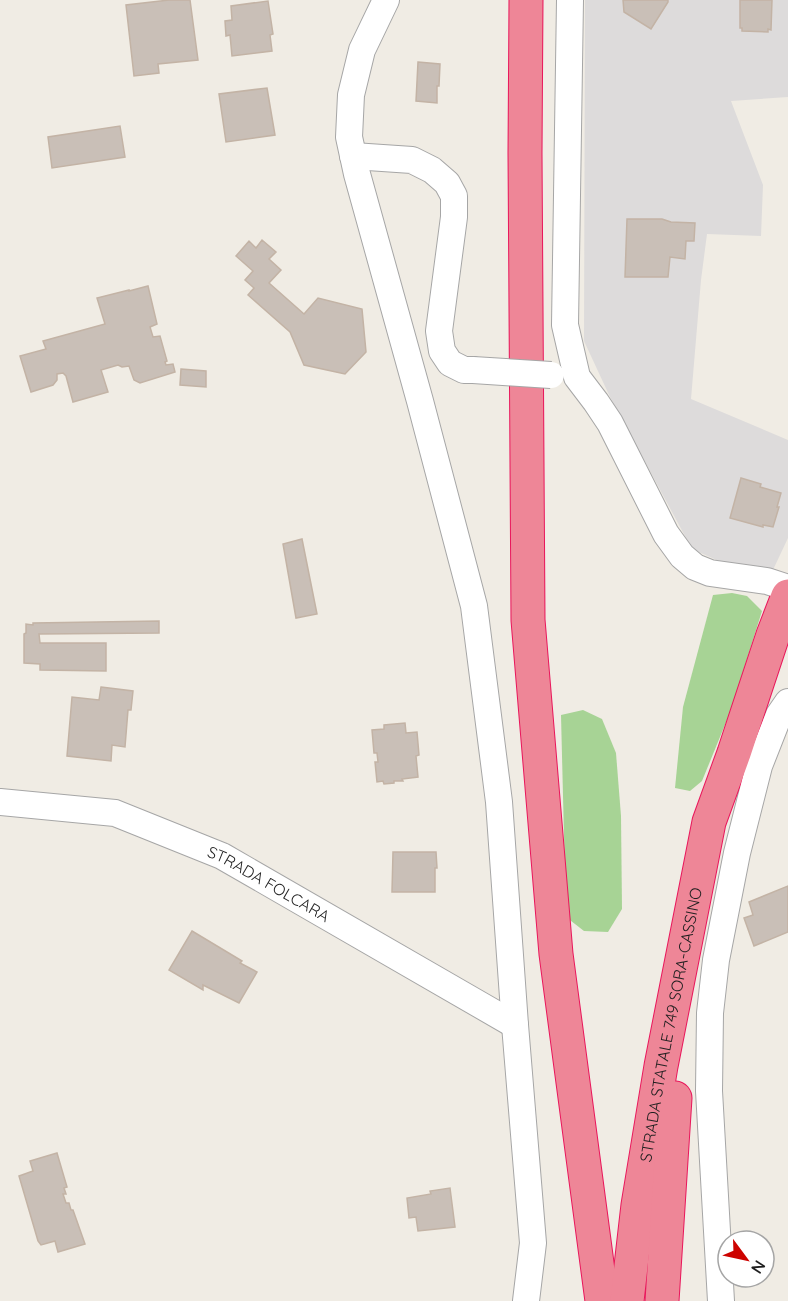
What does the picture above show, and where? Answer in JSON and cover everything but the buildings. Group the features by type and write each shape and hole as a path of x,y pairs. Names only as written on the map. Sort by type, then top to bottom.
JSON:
{"highway":[{"path":"526,0 528,621 556,954 602,1301"},
{"name":"STRADA STATALE 749 SORA-CASSINO","path":"627,1301 642,1182 661,1066 709,822 773,635 781,588"},
{"name":"STRADA STATALE 749 SORA-CASSINO","path":"662,1301 675,1099 734,753"},
{"path":"671,1154 673,1301"},
{"path":"582,1155 584,1301"}],"street":[{"path":"386,0 362,50 351,95 349,137 474,606 499,802 514,1025 533,1243 526,1301"},
{"path":"570,0 565,325 577,377 610,423 666,534 682,556 695,567 711,573 781,588"},
{"path":"353,156 412,160 432,170 447,183 454,196 454,217 439,331 441,351 450,363 464,370 577,377"},
{"path":"721,1301 709,1091 710,1013 716,960 756,777 779,715 788,702"},
{"name":"STRADA FOLCARA","path":"0,802 115,813 222,856 514,1025"}],"shaded area":[{"path":"585,0 788,0 788,97 731,101 763,185 761,236 707,234 691,399 788,440 788,538 772,572 730,566 692,549 610,397 584,341"}],"green space":[{"path":"732,593 747,596 762,611 731,710 702,781 690,791 675,788 683,707 713,595"},
{"path":"583,710 602,719 616,753 621,816 622,909 608,932 584,931 566,917 561,715"}]}
